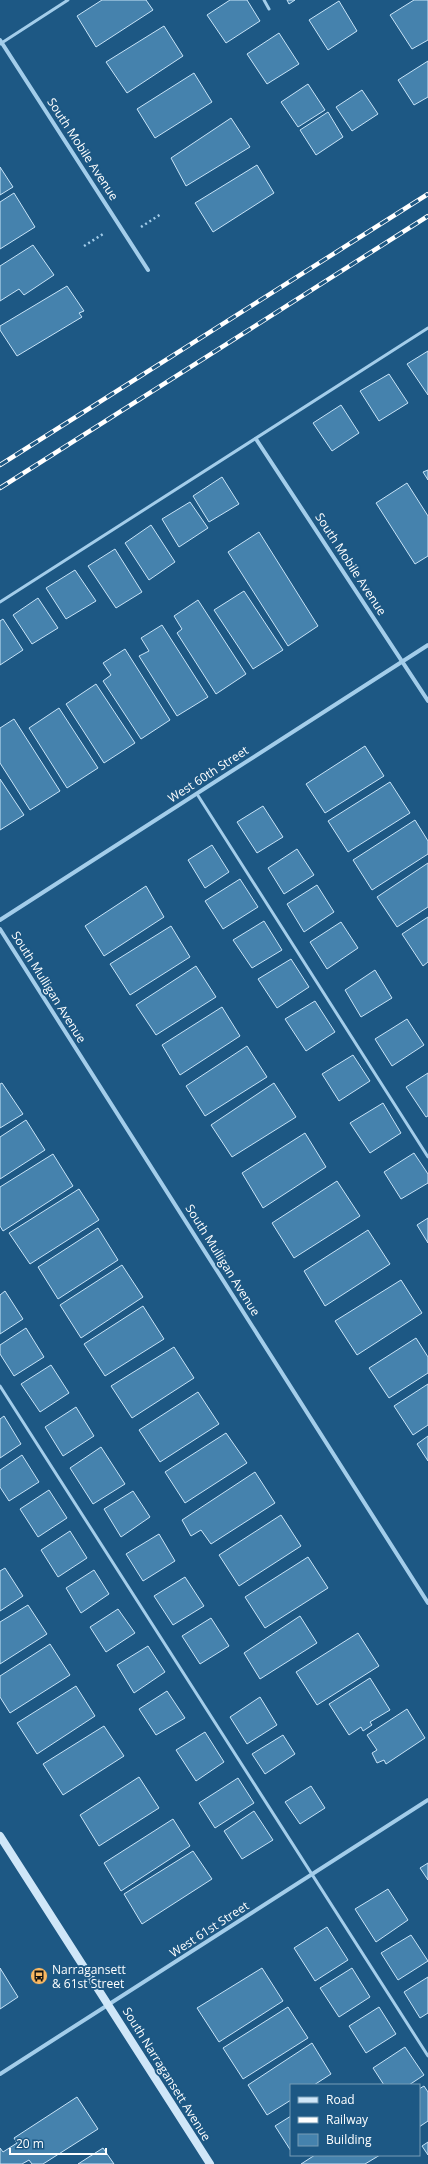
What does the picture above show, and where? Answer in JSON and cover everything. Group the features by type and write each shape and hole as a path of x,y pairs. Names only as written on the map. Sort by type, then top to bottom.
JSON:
{"street":[{"name":"South Mobile Avenue","path":"1,42 148,270"},
{"name":"South Mobile Avenue","path":"256,439 428,701"},
{"name":"West 60th Street","path":"0,920 428,645"},
{"name":"South Mulligan Avenue","path":"0,929 428,1603"},
{"name":"West 61st Street","path":"0,2074 428,1800"},
{"name":"South Narragansett Avenue","path":"0,1836 210,2164"}],"lane":[{"path":"1,42 68,0"},
{"path":"264,0 269,9"},
{"path":"0,602 428,328"},
{"path":"197,794 428,1157"},
{"path":"0,1386 428,2056"}],"path":[{"path":"143,226 161,214"},
{"path":"84,246 101,236"}],"building":[{"path":"102,0 146,0 153,10 96,47 77,16"},
{"path":"230,0 247,0 260,21 226,43 207,15"},
{"path":"287,0 295,0 289,4"},
{"path":"414,0 428,0 428,40 412,49 390,15"},
{"path":"339,1 357,31 328,50 309,20"},
{"path":"164,26 183,56 127,93 106,62"},
{"path":"279,33 299,64 267,84 247,54"},
{"path":"428,61 428,97 414,105 398,80"},
{"path":"194,73 212,102 155,138 137,109"},
{"path":"308,84 325,110 298,127 281,102"},
{"path":"362,90 378,114 352,131 336,107"},
{"path":"328,112 343,137 316,155 300,130"},
{"path":"231,118 250,147 186,186 171,158"},
{"path":"257,165 274,193 213,232 195,203"},
{"path":"0,167 13,187 0,195"},
{"path":"14,193 35,227 0,249 0,202"},
{"path":"33,245 54,275 24,295 19,289 0,301 0,266"},
{"path":"67,286 84,311 79,313 82,317 17,356 0,330 0,326"},
{"path":"428,351 428,395 407,364"},
{"path":"389,374 408,403 379,421 360,391"},
{"path":"341,405 359,433 332,451 313,423"},
{"path":"428,470 428,480 423,472"},
{"path":"222,477 239,504 209,522 193,496"},
{"path":"407,483 428,516 428,556 415,564 376,503"},
{"path":"190,502 208,528 179,547 162,519"},
{"path":"151,525 175,562 149,580 125,543"},
{"path":"259,532 318,626 288,646 228,552"},
{"path":"115,549 142,592 116,608 88,566"},
{"path":"75,570 96,601 66,619 46,588"},
{"path":"244,591 283,650 253,669 214,610"},
{"path":"38,598 58,628 32,644 13,615"},
{"path":"198,600 246,674 216,694 177,633 182,629 174,616"},
{"path":"3,619 23,650 0,665 0,621"},
{"path":"162,625 208,697 177,716 139,656 149,651 141,638"},
{"path":"125,649 170,720 141,739 103,681 111,675 103,663"},
{"path":"96,684 135,743 104,763 66,704"},
{"path":"59,708 98,768 67,788 29,728"},
{"path":"14,719 60,791 30,810 0,763 0,728"},
{"path":"365,746 384,776 325,813 306,784"},
{"path":"0,779 24,815 0,830"},
{"path":"390,782 410,813 348,852 328,821"},
{"path":"263,806 283,837 257,853 237,822"},
{"path":"415,820 428,841 428,854 372,890 353,860"},
{"path":"212,845 229,872 205,888 188,860"},
{"path":"297,849 314,875 284,894 268,868"},
{"path":"428,863 428,907 397,927 377,897"},
{"path":"240,879 258,907 223,929 205,901"},
{"path":"317,885 334,912 304,932 287,904"},
{"path":"146,886 164,917 104,956 85,926"},
{"path":"428,917 428,962 423,966 402,934"},
{"path":"264,921 282,950 252,968 233,940"},
{"path":"341,922 358,948 327,969 310,942"},
{"path":"171,926 190,957 130,995 110,964"},
{"path":"291,959 309,987 277,1008 258,979"},
{"path":"196,966 216,997 156,1035 136,1005"},
{"path":"375,970 392,998 361,1017 345,990"},
{"path":"315,1001 335,1032 306,1051 285,1019"},
{"path":"222,1007 240,1036 180,1075 162,1045"},
{"path":"407,1019 424,1045 392,1066 375,1039"},
{"path":"247,1046 267,1077 205,1116 186,1086"},
{"path":"353,1055 370,1081 339,1101 322,1074"},
{"path":"428,1073 428,1116 426,1117 406,1087"},
{"path":"2,1083 23,1114 0,1128 0,1084"},
{"path":"274,1083 296,1117 232,1157 211,1125"},
{"path":"383,1103 401,1133 370,1153 350,1123"},
{"path":"26,1120 45,1150 0,1179 0,1137"},
{"path":"305,1133 326,1167 263,1208 242,1173"},
{"path":"414,1153 428,1174 428,1183 401,1199 384,1172"},
{"path":"53,1154 73,1186 3,1231 0,1226 0,1187"},
{"path":"337,1181 360,1216 294,1258 272,1223"},
{"path":"79,1189 99,1220 30,1264 9,1233"},
{"path":"428,1218 428,1243 417,1225"},
{"path":"98,1228 118,1260 58,1299 38,1267"},
{"path":"368,1230 390,1264 325,1306 304,1271"},
{"path":"122,1265 143,1297 81,1338 60,1305"},
{"path":"401,1280 422,1313 357,1355 335,1321"},
{"path":"5,1291 23,1319 0,1334 0,1295"},
{"path":"143,1306 164,1339 105,1376 84,1344"},
{"path":"26,1328 44,1357 14,1376 0,1354 0,1345"},
{"path":"416,1338 428,1357 428,1373 389,1398 369,1368"},
{"path":"174,1347 194,1378 132,1418 111,1386"},
{"path":"51,1365 69,1393 40,1412 21,1384"},
{"path":"428,1384 428,1425 413,1435 394,1406"},
{"path":"198,1392 219,1424 160,1462 139,1430"},
{"path":"76,1407 94,1436 63,1456 45,1427"},
{"path":"4,1416 21,1444 0,1458 0,1419"},
{"path":"226,1433 247,1463 185,1503 165,1472"},
{"path":"428,1436 428,1461 417,1444"},
{"path":"101,1447 125,1484 93,1504 70,1468"},
{"path":"22,1455 39,1482 9,1501 0,1487 0,1470"},
{"path":"255,1472 275,1503 211,1544 201,1530 191,1536 182,1520"},
{"path":"49,1490 67,1518 38,1537 20,1509"},
{"path":"133,1491 150,1517 121,1537 104,1509"},
{"path":"281,1515 301,1546 239,1586 219,1555"},
{"path":"70,1531 87,1558 58,1577 41,1550"},
{"path":"159,1534 175,1561 143,1581 126,1554"},
{"path":"308,1557 328,1588 265,1628 245,1597"},
{"path":"5,1568 23,1596 0,1611 0,1571"},
{"path":"94,1570 109,1594 81,1613 66,1588"},
{"path":"185,1577 204,1606 173,1625 154,1596"},
{"path":"28,1605 47,1634 0,1664 0,1622"},
{"path":"118,1609 135,1633 106,1652 90,1627"},
{"path":"300,1616 317,1643 260,1679 244,1653"},
{"path":"211,1618 229,1646 200,1664 182,1636"},
{"path":"358,1633 379,1666 317,1705 296,1672"},
{"path":"50,1644 70,1675 10,1713 0,1697 0,1676"},
{"path":"148,1646 165,1672 134,1693 117,1665"},
{"path":"370,1678 390,1710 370,1722 372,1725 363,1731 361,1727 349,1735 329,1704"},
{"path":"76,1686 95,1716 37,1754 17,1723"},
{"path":"167,1691 185,1718 156,1735 139,1709"},
{"path":"260,1697 277,1725 247,1744 230,1717"},
{"path":"407,1709 425,1738 386,1764 384,1760 377,1763 372,1753 377,1750 367,1735"},
{"path":"104,1726 124,1756 63,1795 43,1764"},
{"path":"205,1732 224,1762 196,1781 176,1750"},
{"path":"283,1735 295,1754 265,1774 252,1754"},
{"path":"139,1777 159,1808 99,1846 80,1815"},
{"path":"238,1778 254,1803 215,1828 199,1803"},
{"path":"311,1786 325,1808 300,1824 285,1802"},
{"path":"254,1811 273,1840 242,1859 224,1831"},
{"path":"173,1819 190,1846 121,1891 104,1863"},
{"path":"193,1851 212,1879 142,1924 124,1894"},
{"path":"428,1863 428,1880 420,1868"},
{"path":"388,1889 408,1920 376,1942 355,1909"},
{"path":"327,1927 348,1960 315,1981 294,1948"},
{"path":"411,1935 428,1961 398,1980 381,1953"},
{"path":"0,1968 18,1997 0,2009"},
{"path":"262,1968 283,2001 219,2042 197,2008"},
{"path":"352,1968 370,1997 339,2017 320,1988"},
{"path":"428,1977 428,2013 420,2018 404,1992"},
{"path":"288,2007 308,2038 243,2079 223,2048"},
{"path":"379,2007 396,2034 366,2053 349,2026"},
{"path":"312,2043 331,2074 316,2084 290,2084 290,2101 267,2115 248,2085"},
{"path":"405,2047 424,2075 410,2084 383,2084 373,2068"},
{"path":"424,2086 428,2092 428,2121 420,2126 420,2088"},
{"path":"77,2097 98,2129 43,2164 32,2164 29,2160 22,2164 0,2164 0,2148 3,2152 17,2143 14,2138"},
{"path":"290,2117 290,2149 275,2126"},
{"path":"428,2142 428,2155 422,2146"},
{"path":"103,2148 114,2164 78,2164"},
{"path":"313,2156 378,2156 365,2164 301,2164"}],"railway":[{"path":"0,465 428,194"},
{"path":"0,488 428,216"}],"place":[{"name":"Narragansett & 61st Street","path":"39,1976"}]}
